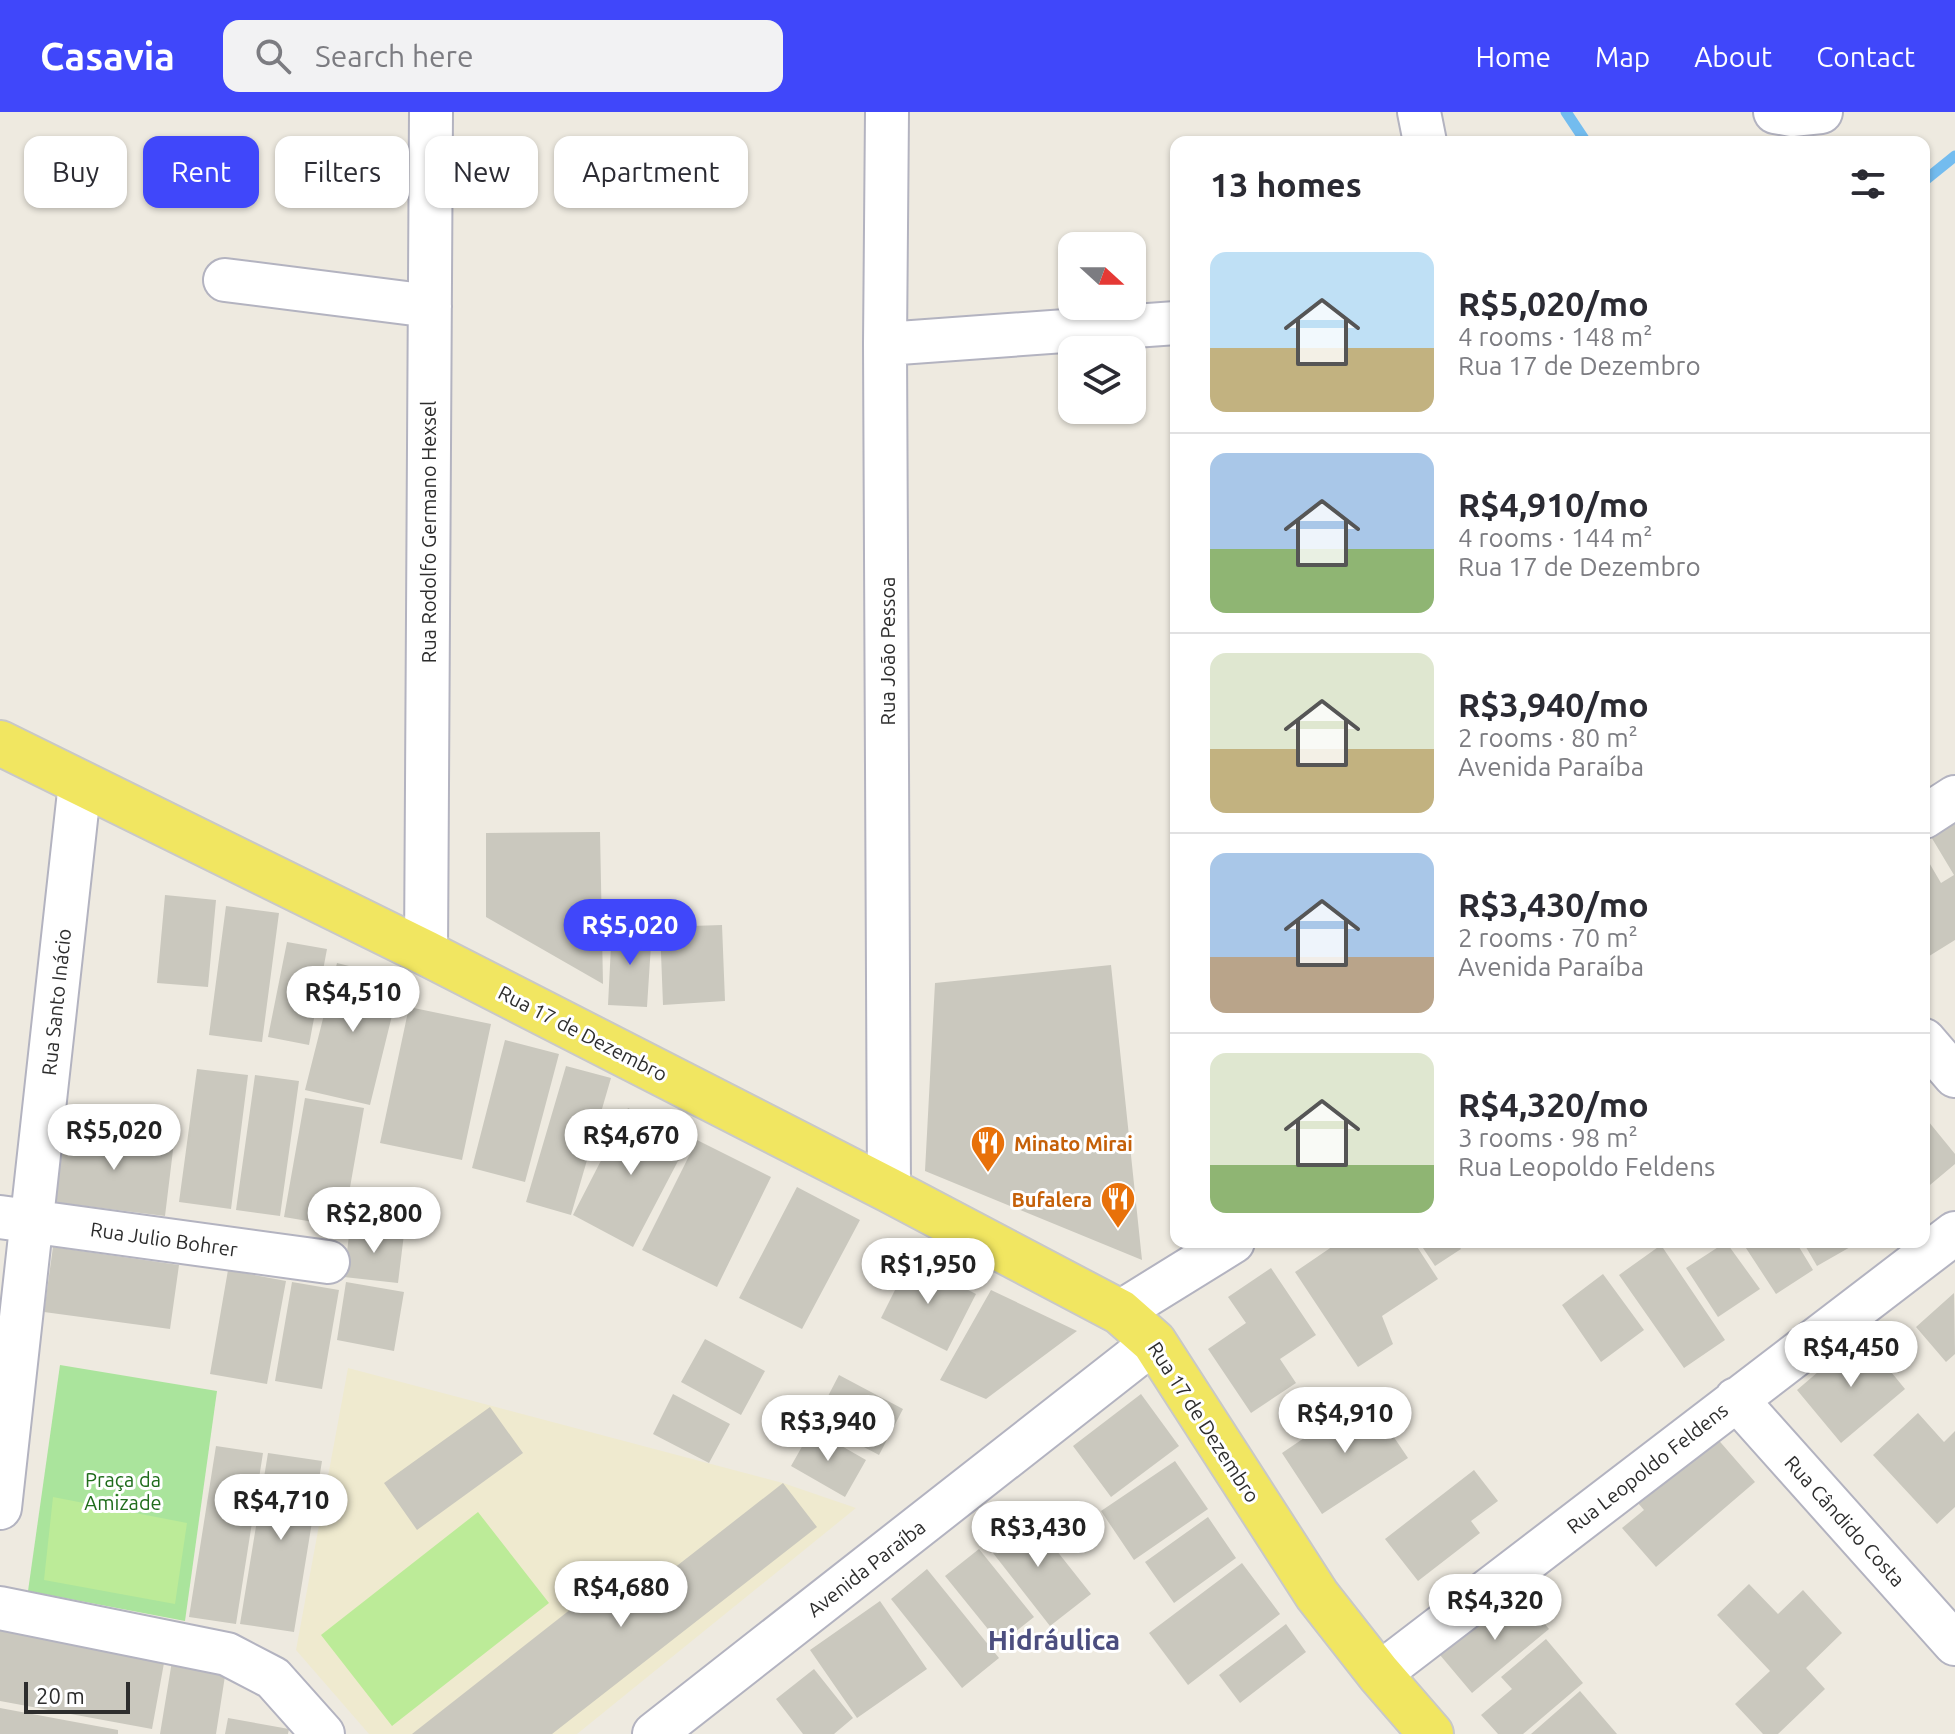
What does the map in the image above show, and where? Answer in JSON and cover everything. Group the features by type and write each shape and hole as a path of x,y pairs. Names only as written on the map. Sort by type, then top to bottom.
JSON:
{"main road":[{"name":"Rua 17 de Dezembro","path":"0,743 426,953 1120,1312 1154,1342 1317,1595 1431,1734"}],"street":[{"name":"Rua Rodolfo Germano Hexsel","path":"426,953 431,112"},
{"name":"Rua João Pessoa","path":"887,112 885,344 889,1190"},
{"path":"1419,112 1424,136"},
{"path":"1775,112 1792,115 1821,112"},
{"path":"225,280 430,306"},
{"path":"885,344 1170,323"},
{"name":"Rua Santo Inácio","path":"0,1508 16,1218 80,783"},
{"path":"1930,813 1955,797"},
{"path":"1930,1047 1955,1076"},
{"name":"Rua Julio Bohrer","path":"16,1218 328,1262"},
{"name":"Rua Leopoldo Feldens","path":"1379,1674 1955,1233"},
{"path":"1120,1312 1223,1248"},
{"name":"Avenida Paraíba","path":"654,1734 1154,1342"},
{"name":"Rua Cândido Costa","path":"1736,1399 1955,1644"},
{"path":"0,1608 227,1654 273,1678 323,1734"}],"shaded area":[{"path":"348,1368 783,1483 856,1508 577,1734 369,1734 296,1650"}],"green space":[{"name":"Praça da Amizade","path":"60,1365 217,1391 185,1621 28,1591"},
{"path":"53,1497 187,1523 175,1604 44,1580"},
{"path":"478,1512 549,1603 392,1726 321,1635"}],"building":[{"path":"1955,820 1955,940 1930,956 1930,864 1941,883 1954,875 1930,835"},
{"path":"600,832 603,984 486,917 486,833"},
{"path":"165,895 216,900 208,987 157,983"},
{"path":"226,906 279,913 262,1042 209,1035"},
{"path":"722,925 725,1001 663,1005 660,927"},
{"path":"612,926 652,929 647,1007 608,1005"},
{"path":"287,942 327,949 309,1045 268,1037"},
{"path":"337,963 401,979 370,1105 305,1090"},
{"path":"1111,965 1142,1260 925,1171 935,983"},
{"path":"409,1007 491,1024 462,1160 380,1143"},
{"path":"505,1040 559,1054 525,1182 472,1168"},
{"path":"566,1066 611,1078 571,1215 526,1202"},
{"path":"197,1069 248,1075 231,1209 179,1202"},
{"path":"255,1075 299,1081 280,1216 236,1210"},
{"path":"305,1098 364,1108 343,1227 284,1217"},
{"path":"628,1108 689,1140 633,1247 573,1215"},
{"path":"1930,1123 1955,1154 1955,1164 1930,1185"},
{"path":"62,1129 174,1142 165,1216 53,1202"},
{"path":"697,1140 771,1177 717,1287 642,1250"},
{"path":"797,1187 860,1220 802,1329 739,1298"},
{"path":"350,1227 404,1234 398,1283 344,1277"},
{"path":"53,1247 179,1265 170,1329 44,1312"},
{"path":"1330,1248 1418,1248 1438,1279 1382,1316 1393,1344 1358,1367 1295,1272"},
{"path":"1423,1248 1461,1249 1435,1266"},
{"path":"1657,1248 1663,1248 1725,1340 1684,1368 1619,1275"},
{"path":"1717,1248 1730,1248 1760,1289 1718,1317 1686,1268"},
{"path":"1746,1248 1800,1248 1813,1270 1776,1294"},
{"path":"1806,1248 1848,1248 1817,1266"},
{"path":"910,1260 976,1294 947,1351 881,1318"},
{"path":"1271,1268 1316,1335 1280,1359 1296,1383 1251,1413 1208,1349 1246,1323 1228,1297"},
{"path":"228,1270 286,1281 267,1384 210,1374"},
{"path":"1603,1274 1644,1330 1601,1362 1562,1305"},
{"path":"292,1282 339,1290 322,1389 275,1381"},
{"path":"346,1282 404,1292 394,1351 337,1340"},
{"path":"991,1290 1077,1331 986,1399 940,1380"},
{"path":"1954,1293 1955,1354 1946,1362 1916,1327"},
{"path":"1861,1335 1905,1389 1841,1443 1797,1390"},
{"path":"705,1339 765,1371 741,1415 681,1382"},
{"path":"839,1375 903,1409 879,1455 815,1421"},
{"path":"673,1394 730,1424 709,1463 653,1434"},
{"path":"1141,1394 1179,1446 1111,1497 1073,1446"},
{"path":"1366,1396 1408,1458 1322,1514 1282,1453"},
{"path":"490,1407 523,1453 417,1530 384,1483"},
{"path":"1918,1413 1944,1442 1955,1431 1955,1507 1937,1524 1873,1455"},
{"path":"812,1429 866,1460 845,1497 791,1466"},
{"path":"1715,1436 1755,1482 1656,1567 1622,1528 1644,1510 1638,1503"},
{"path":"216,1446 263,1453 236,1624 189,1617"},
{"path":"268,1453 322,1461 294,1632 240,1624"},
{"path":"1175,1461 1208,1509 1134,1560 1101,1511"},
{"path":"1474,1470 1498,1501 1471,1521 1480,1533 1418,1581 1385,1539"},
{"path":"783,1483 817,1527 552,1734 412,1734 627,1565 646,1590"},
{"path":"1026,1512 1091,1594 1050,1626 986,1544"},
{"path":"1208,1517 1236,1558 1174,1603 1145,1562"},
{"path":"979,1549 1034,1617 1000,1644 945,1576"},
{"path":"1242,1563 1280,1614 1188,1685 1149,1633"},
{"path":"927,1569 999,1658 962,1688 891,1599"},
{"path":"1749,1584 1778,1614 1803,1590 1842,1633 1806,1668 1825,1689 1778,1734 1763,1734 1735,1704 1770,1671 1717,1615"},
{"path":"1518,1591 1549,1629 1472,1693 1440,1655"},
{"path":"880,1601 927,1669 857,1718 810,1650"},
{"path":"0,1624 166,1652 152,1729 0,1701"},
{"path":"1286,1624 1306,1652 1240,1703 1219,1675"},
{"path":"1546,1639 1583,1683 1523,1734 1498,1734 1481,1715 1512,1689 1501,1677"},
{"path":"173,1655 227,1663 216,1734 160,1734"},
{"path":"814,1669 853,1718 834,1734 803,1734 776,1699"},
{"path":"1580,1691 1617,1734 1531,1734"},
{"path":"0,1708 118,1730 118,1734 0,1734"},
{"path":"228,1718 289,1729 288,1734 225,1734"}],"waterway":[{"path":"1566,112 1582,136"},
{"path":"1930,176 1955,156"}],"place":[{"name":"Minato Mirai","path":"988,1174"},
{"name":"Bufalera","path":"1118,1230"}],"district":[{"name":"Hidráulica","path":"1054,1639"}]}
